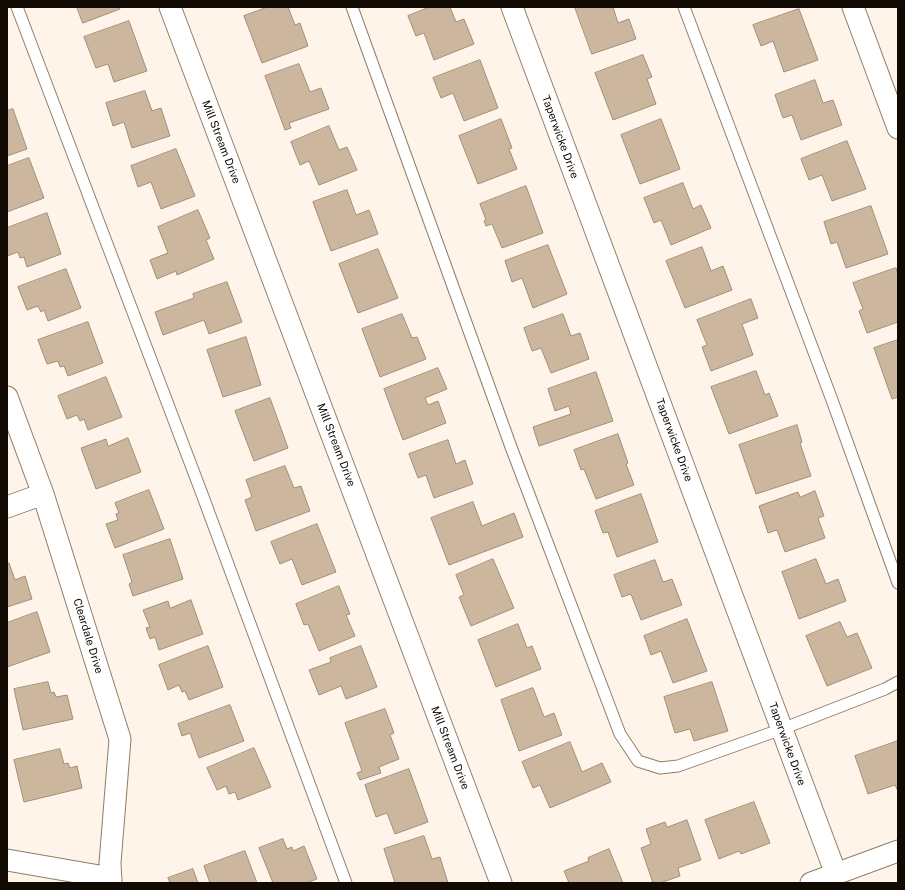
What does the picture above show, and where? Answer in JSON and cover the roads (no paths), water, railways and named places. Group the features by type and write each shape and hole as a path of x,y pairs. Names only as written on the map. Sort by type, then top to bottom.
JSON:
{"street":[{"name":"Mill Stream Drive","path":"170,7 501,883"},
{"name":"Taperwicke Drive","path":"512,7 836,874"},
{"path":"853,7 898,128"},
{"name":"Cleardale Drive","path":"7,397 43,494 120,739 110,863 111,880"},
{"path":"7,507 43,494"},
{"path":"811,883 898,851"},
{"path":"7,860 111,880"}],"lane":[{"path":"17,7 202,494 346,883"},
{"path":"352,7 511,447 620,734 638,761 660,768 678,766 782,729 885,689 898,682"},
{"path":"684,7 832,400 898,583"}]}
